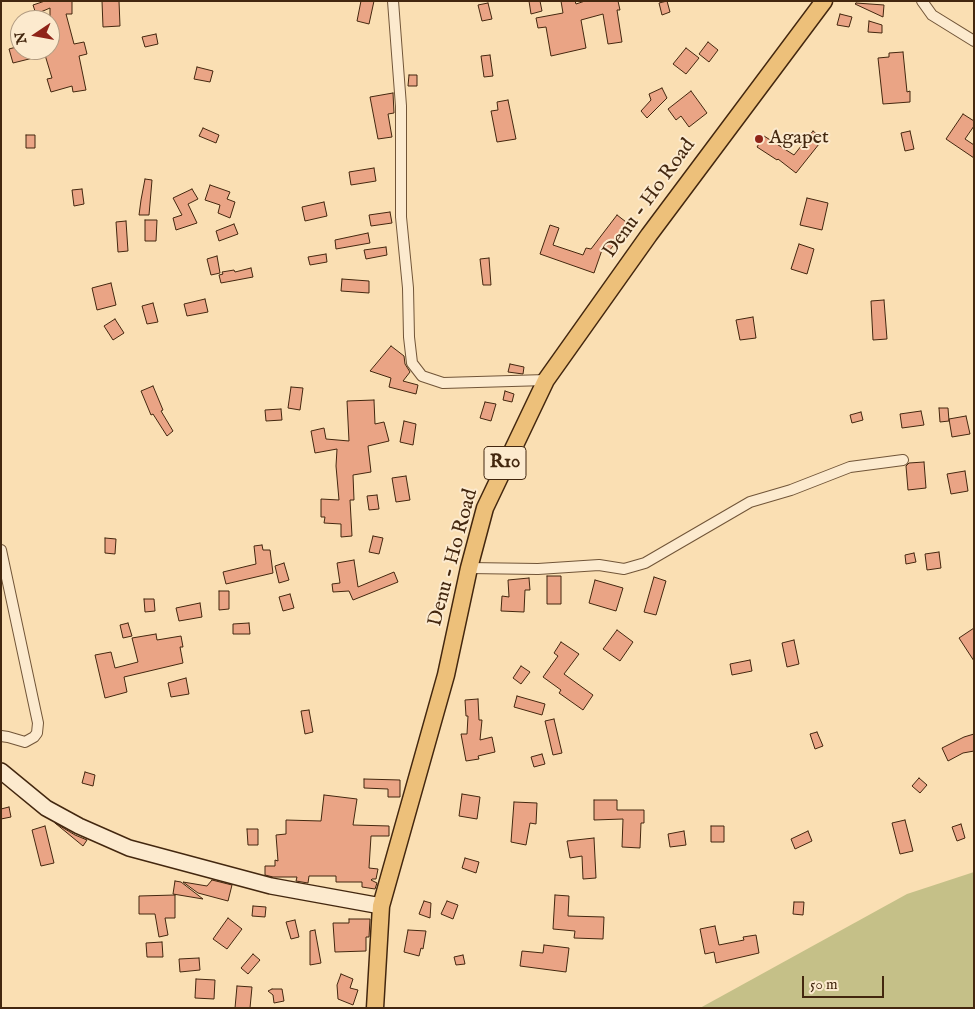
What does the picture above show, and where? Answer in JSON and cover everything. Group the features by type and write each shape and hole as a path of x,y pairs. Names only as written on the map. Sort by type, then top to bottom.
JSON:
{"main road":[{"name":"Denu - Ho Road","path":"375,1008 381,906 446,675 469,568 485,508 546,380 649,235 824,1"},
{"path":"1,771 46,808 79,826 129,848 262,884 381,906"}],"street":[{"path":"393,1 401,106 401,217 408,288 409,336 412,363 422,376 443,383 546,380"},
{"path":"922,1 932,15 974,41"},
{"path":"469,568 538,569 599,565 624,569 645,563 750,502 791,490 850,467 903,460"},
{"path":"1,550 38,723 37,733 25,742 1,736"}],"shaded area":[{"path":"974,872 974,1008 700,1008 907,894"}],"building":[{"path":"45,1 72,1 72,14 66,14 74,44 84,42 87,54 79,56 86,90 73,92 72,86 51,92 47,79 52,78 47,60 60,60 60,10 50,10 50,8 35,10 33,5"},
{"path":"102,1 119,1 120,26 103,27"},
{"path":"361,1 374,1 369,24 357,21"},
{"path":"529,1 540,1 542,11 531,14"},
{"path":"561,1 575,1 576,4 585,1 618,1 620,10 617,10 622,42 608,44 603,14 581,20 586,48 551,56 546,27 538,28 536,18 563,13"},
{"path":"667,1 670,12 662,15 659,3"},
{"path":"488,3 492,19 482,21 478,5"},
{"path":"855,4 884,5 883,17"},
{"path":"840,14 852,17 849,27 837,25"},
{"path":"869,21 882,25 882,33 868,32"},
{"path":"156,34 158,44 145,47 142,37"},
{"path":"708,42 718,50 709,62 699,54"},
{"path":"686,48 699,58 686,74 673,64"},
{"path":"903,52 907,92 910,91 910,102 883,104 878,58 889,57 889,53"},
{"path":"490,55 493,76 484,77 481,56"},
{"path":"12,60 25,60 13,63"},
{"path":"197,67 213,71 210,82 194,79"},
{"path":"409,75 417,75 417,86 408,86"},
{"path":"662,88 667,98 647,118 641,111 651,100 649,94"},
{"path":"691,91 707,113 689,127 681,116 676,120 668,109"},
{"path":"393,93 394,113 388,114 392,137 378,139 370,97"},
{"path":"508,100 516,139 497,142 491,111 498,110 497,102"},
{"path":"963,114 974,121 974,126 965,139 974,145 974,158 946,139"},
{"path":"203,128 219,135 216,143 199,136"},
{"path":"813,131 823,139 796,173 778,159 757,147 764,136 794,155"},
{"path":"910,131 914,149 905,151 901,133"},
{"path":"26,135 35,135 35,148 26,148"},
{"path":"374,168 376,181 351,185 349,172"},
{"path":"145,179 152,180 149,215 139,215 141,200"},
{"path":"210,185 230,192 227,199 235,202 230,218 218,213 220,205 205,200"},
{"path":"82,189 84,204 74,206 72,190"},
{"path":"192,189 198,199 188,204 197,223 176,230 173,218 182,215 173,198"},
{"path":"807,198 828,203 822,230 800,225"},
{"path":"324,202 327,216 305,221 302,207"},
{"path":"390,212 392,223 371,226 369,215"},
{"path":"617,215 630,225 609,251 603,247 594,273 540,254 550,225 559,228 553,245 583,255 586,248 591,249"},
{"path":"145,220 157,220 156,241 145,241"},
{"path":"126,221 128,251 118,252 116,222"},
{"path":"234,224 238,234 219,241 216,231"},
{"path":"368,233 370,243 336,249 335,240"},
{"path":"799,244 814,249 807,274 791,269"},
{"path":"386,247 387,255 366,259 364,250"},
{"path":"326,254 327,262 310,265 308,257"},
{"path":"217,256 220,273 211,275 207,259"},
{"path":"489,258 491,285 483,285 480,259"},
{"path":"251,268 253,277 221,283 219,275 223,274 222,272 234,270 235,272"},
{"path":"342,279 369,281 369,293 341,291"},
{"path":"111,283 116,305 97,310 92,288"},
{"path":"205,299 208,312 187,316 184,304"},
{"path":"884,300 887,339 873,340 871,301"},
{"path":"153,303 158,322 147,324 142,306"},
{"path":"753,317 756,338 740,340 736,320"},
{"path":"115,319 124,333 113,340 104,326"},
{"path":"391,346 404,356 405,364 410,372 403,381 418,385 416,394 389,387 391,378 370,371"},
{"path":"510,364 524,367 523,374 508,372"},
{"path":"153,386 163,410 161,411 173,431 167,436 153,414 151,415 141,391"},
{"path":"291,387 303,388 300,410 288,408"},
{"path":"505,391 514,394 512,402 503,400"},
{"path":"374,400 375,424 384,422 389,441 368,446 371,472 353,475 354,500 350,500 352,536 341,537 341,524 324,523 325,517 321,517 321,499 339,500 336,466 337,449 315,453 311,431 324,428 326,439 349,441 347,401"},
{"path":"485,402 496,404 491,421 480,418"},
{"path":"939,408 948,408 949,421 940,422"},
{"path":"281,409 282,420 266,421 265,410"},
{"path":"921,411 924,425 902,428 900,414"},
{"path":"861,412 863,420 852,423 850,415"},
{"path":"966,416 970,434 952,437 949,419"},
{"path":"404,421 416,424 413,445 400,442"},
{"path":"924,462 926,488 908,490 906,466 909,463"},
{"path":"965,471 968,491 951,494 947,474"},
{"path":"406,476 410,500 396,502 392,478"},
{"path":"377,495 379,509 369,510 367,496"},
{"path":"373,536 383,538 379,554 369,552"},
{"path":"105,538 116,539 115,554 105,553"},
{"path":"262,545 263,550 270,550 273,573 226,584 223,572 256,564 254,546"},
{"path":"939,552 941,568 927,570 925,554"},
{"path":"914,553 916,562 906,564 905,555"},
{"path":"354,560 358,587 394,572 398,582 353,600 349,591 333,592 332,584 340,583 337,563"},
{"path":"284,563 289,580 279,583 275,566"},
{"path":"547,576 561,576 561,604 547,604"},
{"path":"654,577 666,581 656,615 644,612"},
{"path":"529,578 530,590 525,590 524,612 501,611 502,596 509,597 508,580"},
{"path":"595,580 623,588 616,611 589,603"},
{"path":"219,591 229,591 229,609 219,610"},
{"path":"290,594 294,608 283,611 279,597"},
{"path":"144,599 154,599 155,611 145,612"},
{"path":"200,603 202,617 179,621 176,608"},
{"path":"128,623 132,636 123,638 120,625"},
{"path":"249,623 250,634 233,634 233,624"},
{"path":"974,628 974,661 959,638"},
{"path":"617,630 633,642 620,661 603,649"},
{"path":"156,634 157,640 181,636 183,647 180,647 183,663 124,677 127,692 105,698 95,655 111,652 115,668 138,662 132,638"},
{"path":"794,640 799,664 787,667 782,643"},
{"path":"561,642 579,654 564,674 593,695 583,710 559,693 561,690 543,677 558,656 554,653"},
{"path":"750,660 752,671 732,675 730,664"},
{"path":"521,666 530,672 521,684 513,678"},
{"path":"186,678 189,694 171,697 168,683"},
{"path":"517,696 545,704 542,715 514,707"},
{"path":"478,699 479,720 482,720 480,740 492,737 495,752 478,756 479,759 466,761 461,734 467,734 468,716 466,716 465,700"},
{"path":"309,710 313,732 305,734 301,711"},
{"path":"554,719 562,753 553,755 545,721"},
{"path":"817,732 823,746 815,749 810,734"},
{"path":"974,734 974,751 963,753 948,761 942,748"},
{"path":"542,754 545,764 534,767 531,757"},
{"path":"85,772 95,775 93,786 82,783"},
{"path":"919,778 927,785 920,793 912,786"},
{"path":"364,779 400,780 400,797 388,797 388,789 364,788"},
{"path":"462,794 480,797 477,819 459,816"},
{"path":"324,795 357,799 353,825 389,826 389,836 371,836 369,868 378,869 376,879 371,880 377,883 375,889 362,887 362,882 336,882 336,876 309,876 308,883 296,881 297,877 265,875 265,866 275,866 275,860 278,861 276,835 286,834 286,820 321,821"},
{"path":"594,800 617,800 617,810 644,810 644,823 641,823 640,848 622,847 623,819 594,820"},
{"path":"514,802 537,803 536,824 530,823 526,845 511,842"},
{"path":"9,807 11,817 1,819 1,809"},
{"path":"905,820 913,851 900,854 892,823"},
{"path":"55,823 87,840 83,846"},
{"path":"961,824 965,838 957,841 952,827"},
{"path":"45,826 54,863 41,866 32,830"},
{"path":"711,826 724,826 724,842 711,842"},
{"path":"247,829 258,829 258,845 248,845"},
{"path":"684,831 686,845 670,847 668,834"},
{"path":"808,831 812,841 795,849 791,839"},
{"path":"594,838 596,878 583,879 582,856 570,858 567,841"},
{"path":"465,858 479,862 476,873 462,868"},
{"path":"212,880 232,885 228,901 198,893 183,882 207,886"},
{"path":"175,881 181,882 203,899 173,894"},
{"path":"175,895 175,918 165,918 168,935 159,937 155,914 139,914 139,896"},
{"path":"555,895 569,896 568,916 604,917 603,939 574,938 575,931 553,929"},
{"path":"424,901 431,903 430,918 419,914"},
{"path":"447,901 458,905 453,919 441,914"},
{"path":"794,902 804,902 803,915 793,914"},
{"path":"253,906 266,907 265,917 252,916"},
{"path":"228,918 242,929 227,949 213,939"},
{"path":"349,919 370,919 369,937 366,937 366,951 335,952 333,923 349,923"},
{"path":"295,920 299,937 291,939 286,922"},
{"path":"715,926 719,945 744,940 743,937 756,935 759,953 716,963 714,952 705,954 700,929"},
{"path":"315,930 321,963 310,965 310,931"},
{"path":"408,930 426,931 423,949 421,948 419,956 404,952"},
{"path":"162,942 163,957 147,957 146,943"},
{"path":"544,945 569,948 566,972 520,966 522,951 543,953"},
{"path":"253,954 260,960 248,974 241,968"},
{"path":"463,955 465,964 456,965 454,957"},
{"path":"199,958 200,970 180,972 179,959"},
{"path":"341,974 353,979 350,988 358,990 353,1005 338,999 337,985"},
{"path":"196,979 215,980 214,999 195,998"},
{"path":"237,986 252,987 250,1008 235,1008"},
{"path":"282,989 284,1001 274,1003 273,995 268,991"}],"place":[{"name":"Agapet","path":"759,139"}]}
